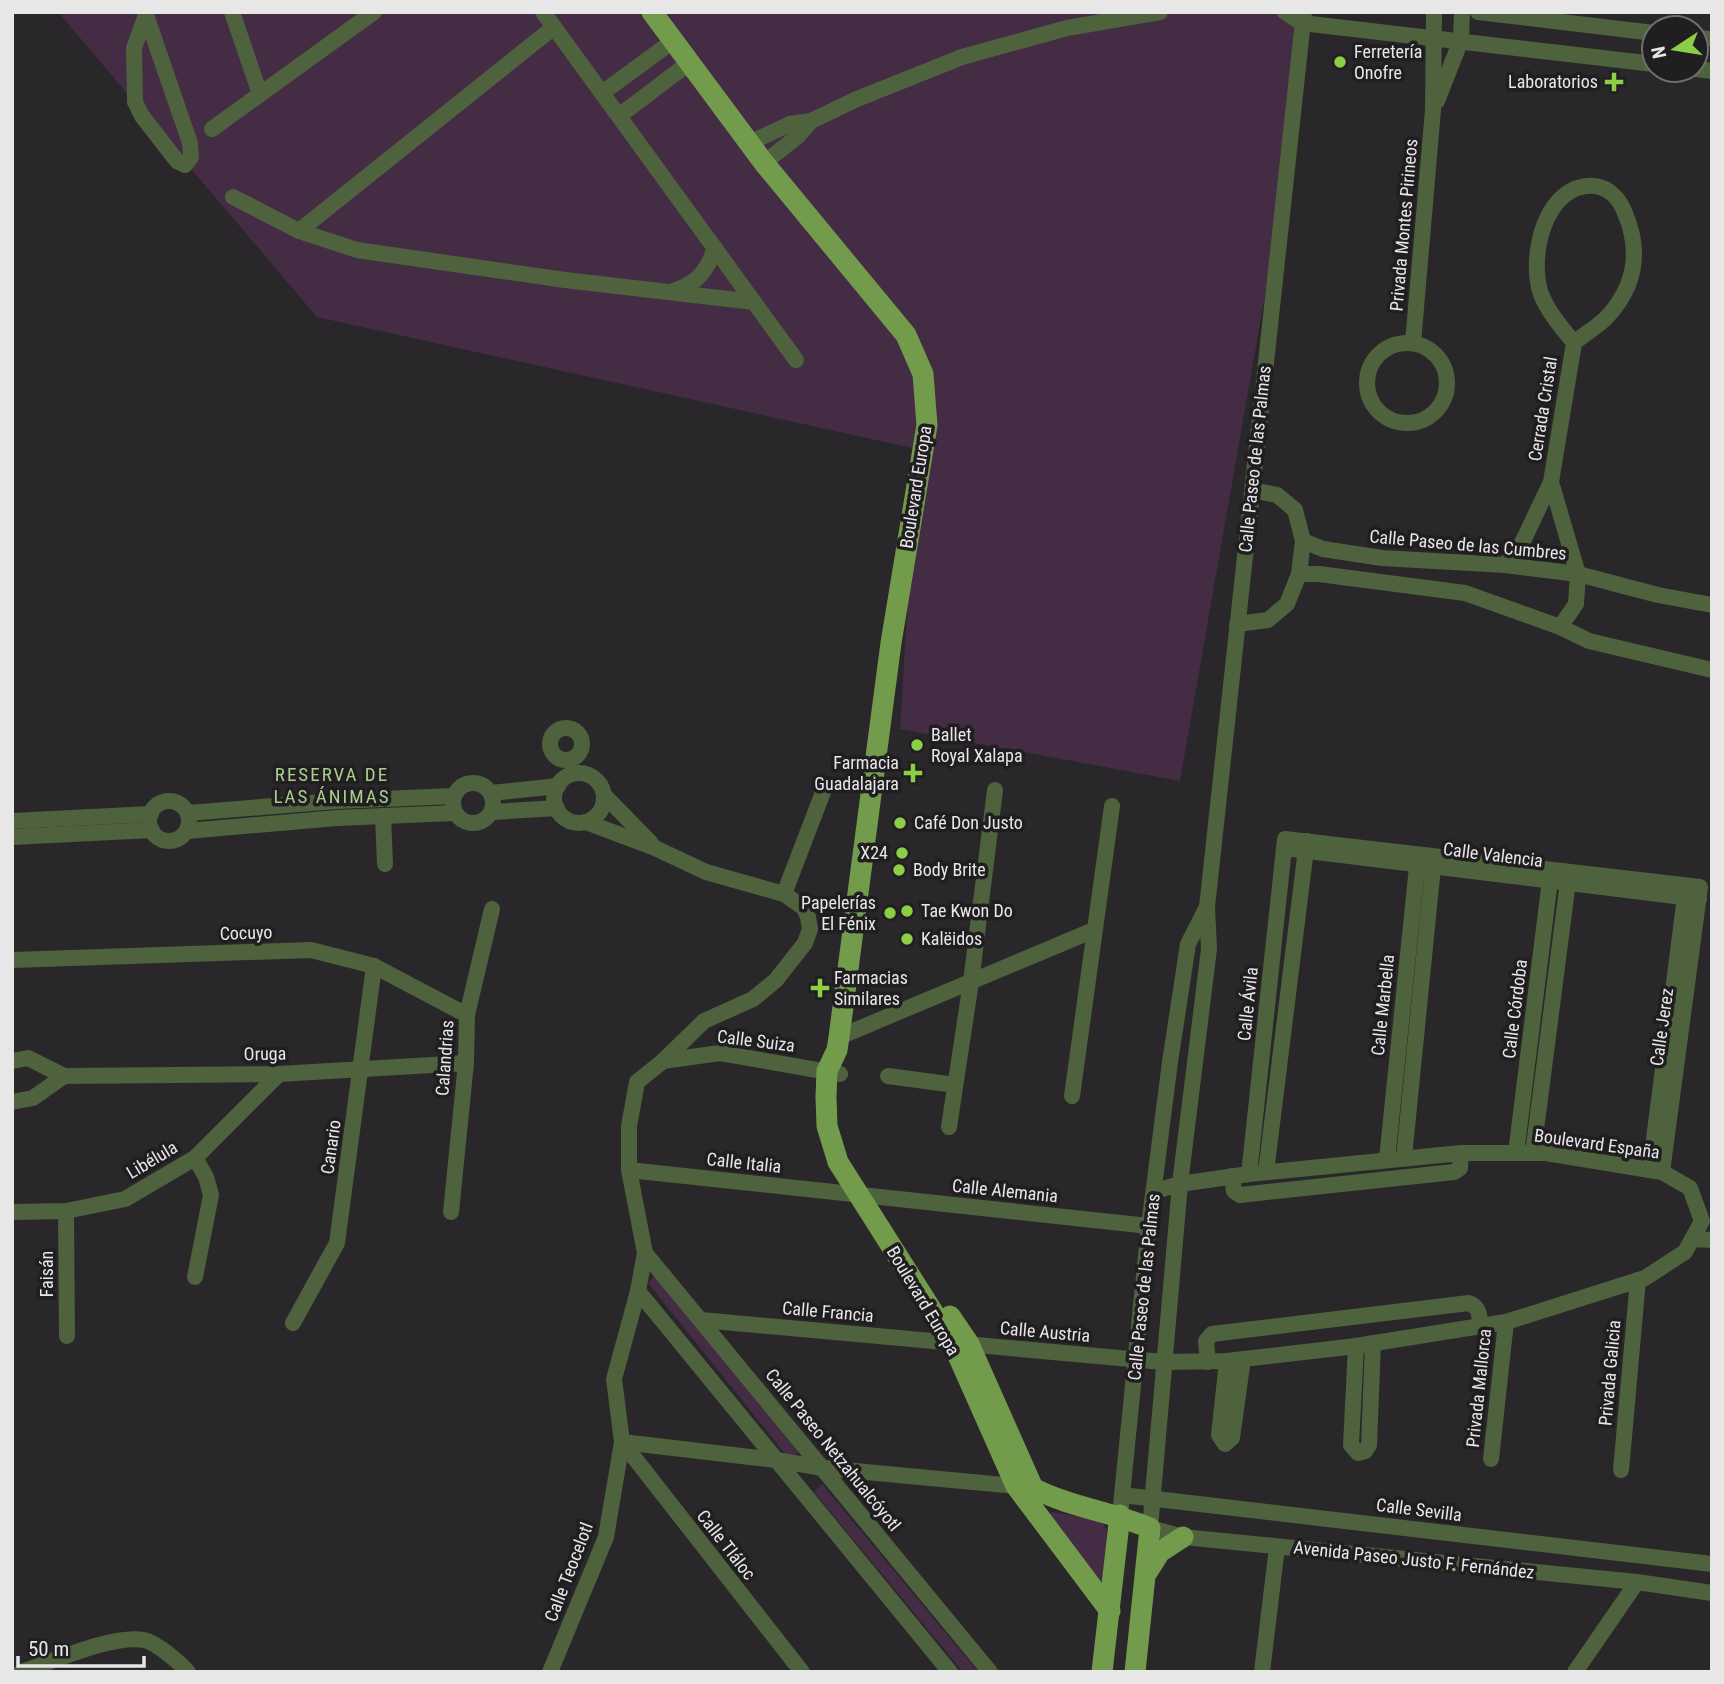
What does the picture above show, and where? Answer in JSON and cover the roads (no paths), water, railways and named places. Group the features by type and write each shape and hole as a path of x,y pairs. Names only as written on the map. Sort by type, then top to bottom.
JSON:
{"main road":[{"name":"Boulevard Europa","path":"652,12 764,163 906,335 923,374 927,425 891,643 834,1072 841,1126 863,1194 960,1343 1025,1487 1110,1611"},
{"path":"1025,1487 1055,1499 1121,1505"},
{"name":"Avenida Paseo Justo F. Fernández","path":"1121,1505 1150,1528"},
{"name":"Calle Paseo de las Palmas","path":"1102,1672 1121,1505"},
{"name":"Calle Paseo de las Palmas","path":"1135,1672 1150,1528"},
{"path":"1146,1576 1160,1552 1183,1536"}],"street":[{"path":"232,12 260,94"},
{"path":"212,129 374,12"},
{"path":"543,12 796,360"},
{"path":"749,143 790,124 811,121 962,57 1067,28 1160,12"},
{"path":"1285,12 1303,18 1434,37 1640,62"},
{"name":"Privada Montes Pirineos","path":"1413,343 1433,110 1434,12"},
{"name":"Privada Montes Pirineos","path":"1433,110 1461,40 1462,12"},
{"path":"1478,12 1640,31"},
{"path":"145,14 191,143 191,158 185,165 177,161 142,117 135,102 134,48 145,14"},
{"name":"Calle Paseo de las Palmas","path":"1150,1528 1180,1184 1209,949 1207,907 1303,18"},
{"path":"299,231 554,27"},
{"path":"602,93 673,41"},
{"path":"619,116 689,63"},
{"path":"764,163 798,136 811,121"},
{"name":"Cerrada Cristal","path":"1504,565 1523,541 1551,482 1574,343 1607,317 1630,281 1635,259 1632,230 1621,203 1609,190 1594,186 1575,189 1558,200 1544,226 1537,251 1536,273 1542,294 1555,320 1574,343"},
{"path":"233,197 299,231 357,250 565,280 754,302"},
{"path":"671,292 687,287 700,277 715,248"},
{"path":"1399,343 1413,343 1436,354 1447,378 1447,391 1434,413 1423,420 1397,422 1375,407 1367,382 1370,368 1387,348 1399,343"},
{"name":"Cerrada Cristal","path":"1551,482 1578,574 1576,604 1560,627"},
{"path":"1237,624 1268,620 1287,604 1299,574 1303,541 1295,510 1277,495 1252,490"},
{"name":"Calle Paseo de las Cumbres","path":"1303,541 1323,549 1382,558 1504,565 1578,574 1658,595 1712,604"},
{"path":"1379,583 1382,558"},
{"path":"1299,574 1319,574 1465,593 1560,627 1588,641 1712,670"},
{"path":"655,848 604,795 598,781 568,767 555,794 557,808 570,821 586,822 655,848 706,872 784,894 804,908 810,929 805,943 776,980 752,999 704,1021 637,1082 629,1126 629,1170 646,1253 614,1379 622,1442 823,1468 1025,1487"},
{"path":"481,784 491,793 494,806 483,821 471,823 459,818 455,813 454,796 462,785 481,784"},
{"path":"491,793 558,786"},
{"path":"784,894 825,787"},
{"path":"948,1127 971,982 995,790"},
{"path":"586,822 602,808 604,795"},
{"path":"188,813 337,801 454,796"},
{"path":"166,801 179,803 188,813 187,831 178,839 160,839 151,822 154,808 166,801"},
{"path":"337,801 337,818"},
{"path":"1072,1096 1112,806"},
{"path":"492,812 557,808"},
{"path":"187,831 337,818 455,813"},
{"path":"383,816 386,864"},
{"path":"12,821 151,822"},
{"path":"12,838 151,822"},
{"name":"Calle Valencia","path":"1284,843 1692,892"},
{"name":"Calle Ávila","path":"1249,1174 1284,843"},
{"path":"1266,1172 1306,846"},
{"name":"Calle Marbella","path":"1395,1158 1426,861"},
{"name":"Calle Córdoba","path":"1516,1153 1551,875"},
{"name":"Calle Córdoba","path":"1533,1153 1569,876"},
{"name":"Calle Jerez","path":"1656,1171 1692,892"},
{"name":"Calle Paseo de las Palmas","path":"1121,1505 1149,1226 1170,1062 1188,944 1207,907"},
{"name":"Calandrias","path":"451,1212 466,1063 467,1015 492,909"},
{"path":"838,1043 1094,930"},
{"path":"1274,939 1294,942"},
{"name":"Cocuyo","path":"12,960 311,950 374,966 467,1015"},
{"name":"Canario","path":"293,1323 337,1243 374,966"},
{"path":"1538,977 1555,979"},
{"path":"1263,1047 1281,1051"},
{"name":"Calle Suiza","path":"663,1060 720,1053 834,1072"},
{"path":"12,1061 28,1058 64,1076 33,1098 12,1102"},
{"name":"Oruga","path":"64,1076 279,1074 466,1063"},
{"path":"1527,1067 1544,1071"},
{"name":"Libélula","path":"12,1212 66,1211 125,1199 194,1158 279,1074"},
{"path":"888,1076 956,1085"},
{"path":"1232,1177 1234,1191 1240,1195 1454,1172 1460,1168 1461,1153"},
{"name":"Boulevard España","path":"1155,1191 1180,1184 1249,1174 1395,1158 1461,1153 1546,1153 1656,1171 1690,1188 1702,1221 1692,1239"},
{"path":"194,1158 206,1177 211,1195 195,1277"},
{"name":"Calle Italia","path":"629,1170 863,1194"},
{"name":"Calle Alemania","path":"863,1194 1149,1226"},
{"name":"Faisán","path":"66,1211 66,1336"},
{"path":"1135,1359 1208,1363 1356,1346 1506,1322 1638,1280 1685,1252 1692,1239 1712,1240"},
{"name":"Calle Paseo Netzahualcóyotl","path":"646,1253 990,1672"},
{"name":"Privada Galicia","path":"1621,1470 1638,1280"},
{"path":"638,1291 950,1672"},
{"path":"1208,1363 1206,1341 1212,1334 1469,1303 1478,1310 1481,1326"},
{"name":"Calle Francia","path":"701,1320 960,1343"},
{"name":"Privada Mallorca","path":"1491,1459 1506,1322"},
{"name":"Calle Austria","path":"960,1343 1135,1359"},
{"path":"1356,1346 1351,1446 1358,1453 1365,1451 1369,1445 1373,1343"},
{"name":"Calle Teocelotl","path":"550,1672 606,1537 622,1442"},
{"name":"Calle Tláloc","path":"622,1442 802,1672"},
{"name":"Calle Sevilla","path":"1121,1505 1153,1499 1712,1564"},
{"name":"Avenida Paseo Justo F. Fernández","path":"1150,1528 1183,1536 1276,1547 1637,1582 1712,1592"},
{"path":"1262,1672 1276,1547"},
{"path":"1575,1672 1637,1582"},
{"path":"21,1672 49,1667 113,1641 145,1640 178,1661 188,1672"}],"place":[{"name":"Ferretería Onofre","path":"1340,62"},
{"name":"Laboratorios","path":"1614,82"},
{"name":"Ballet Royal Xalapa","path":"917,745"},
{"name":"Farmacia Guadalajara","path":"913,773"},
{"name":"Café Don Justo","path":"900,823"},
{"name":"X24","path":"902,853"},
{"name":"Body Brite","path":"899,870"},
{"name":"Tae Kwon Do","path":"907,911"},
{"name":"Papelerías El Fénix","path":"890,913"},
{"name":"Kalëidos","path":"907,939"},
{"name":"Farmacias Similares","path":"820,988"}],"district":[{"name":"RESERVA DE LAS ÁNIMAS","path":"332,785"}]}
